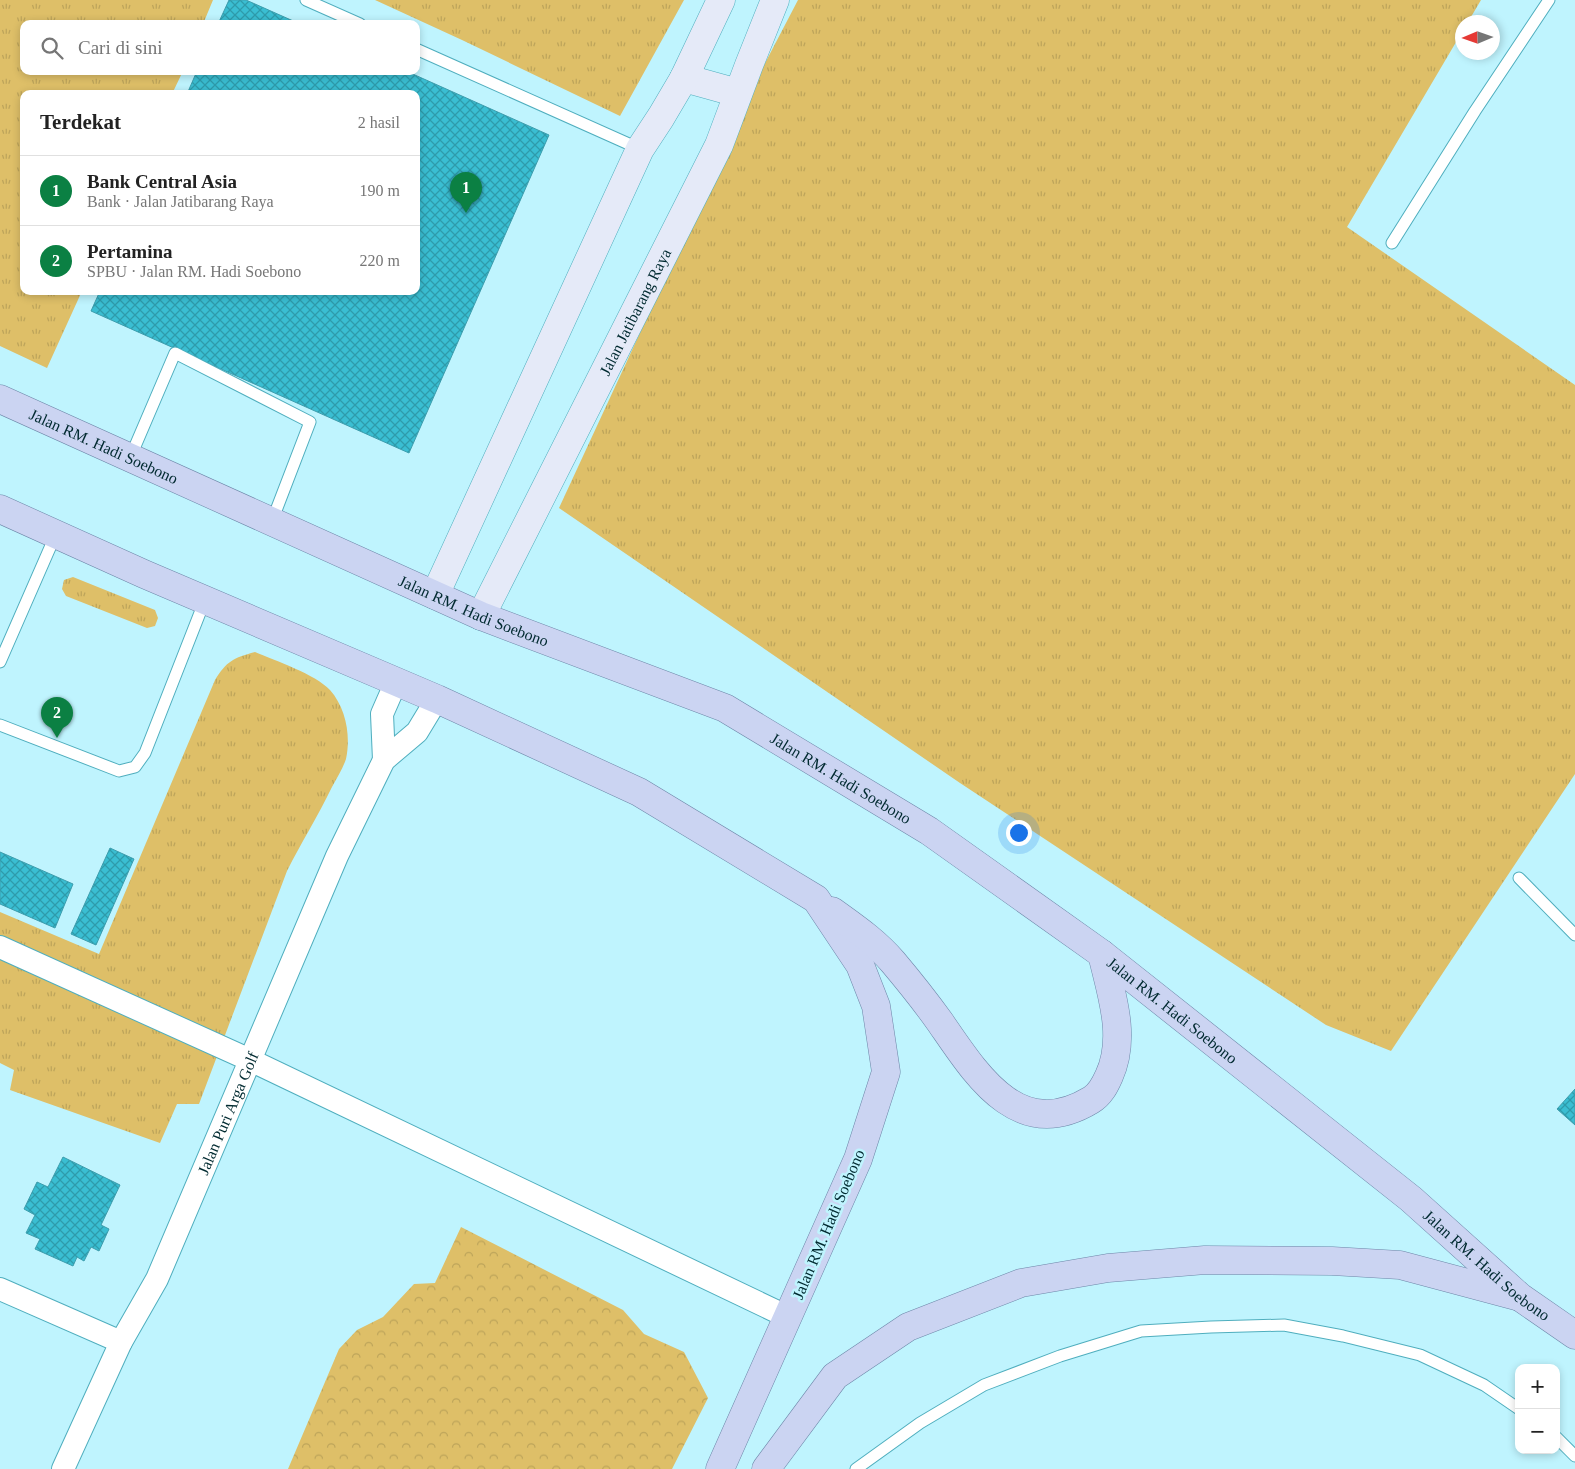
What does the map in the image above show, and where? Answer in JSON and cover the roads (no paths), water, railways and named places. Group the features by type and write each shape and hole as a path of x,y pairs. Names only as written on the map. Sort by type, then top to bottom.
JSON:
{"main road":[{"name":"Jalan RM. Hadi Soebono","path":"0,399 481,616 725,708 929,832 1102,954 1411,1198 1520,1297 1575,1335"},
{"name":"Jalan RM. Hadi Soebono","path":"0,509 205,600 437,698 639,792 816,899 860,965 876,1006 886,1072 858,1159 720,1469"},
{"path":"816,899 875,942 937,1017 972,1069 1011,1105 1030,1112 1062,1113 1075,1108 1096,1097 1109,1076 1115,1060 1118,1039 1114,1009 1102,954"},
{"path":"766,1469 835,1376 908,1327 1021,1283 1108,1268 1205,1260 1332,1261 1400,1266 1520,1297"}],"street":[{"path":"435,595 640,149 662,117 684,78 721,0"},
{"name":"Jalan Jatibarang Raya","path":"481,616 695,196 719,145 775,0"},
{"path":"684,78 738,93"},
{"name":"Jalan Puri Arga Golf","path":"384,760 382,714 396,682"},
{"name":"Jalan Puri Arga Golf","path":"63,1469 121,1342 157,1279 337,856 384,760 417,732 437,698"},
{"path":"0,947 250,1060 788,1317"},
{"path":"0,1289 121,1342"}],"lane":[{"path":"306,0 351,20"},
{"path":"1392,243 1475,111 1549,0"},
{"path":"420,51 640,149"},
{"path":"130,458 174,354 310,422 272,521"},
{"path":"0,662 56,534"},
{"path":"0,725 119,771 134,767 145,753 205,600"},
{"path":"1519,878 1575,935"},
{"path":"856,1469 920,1423 984,1386 1060,1356 1141,1331 1284,1325 1343,1336 1420,1355 1484,1385 1515,1406"},
{"path":"1560,1441 1575,1456"}],"place":[{"name":"Bank Central Asia","path":"466,213"},
{"name":"Pertamina","path":"57,738"}]}
